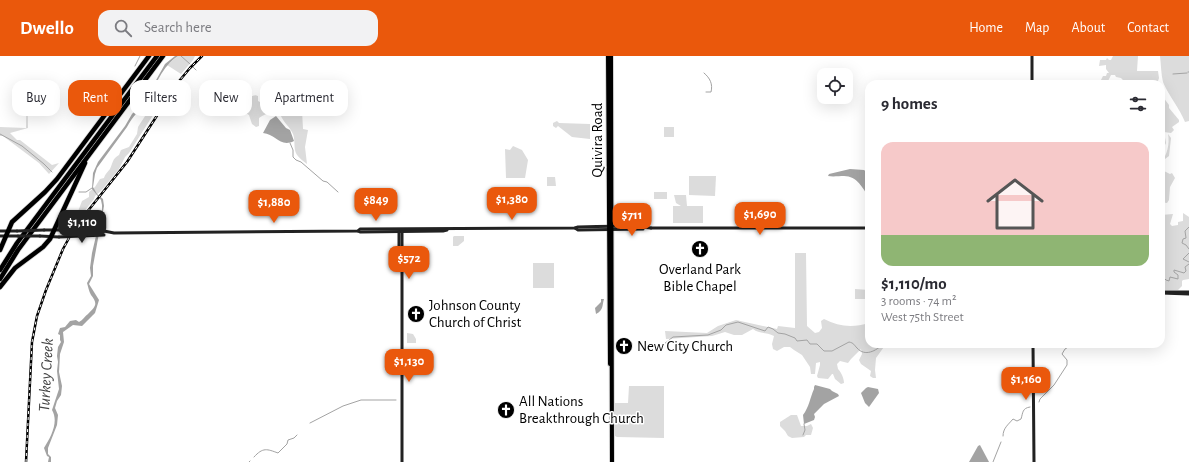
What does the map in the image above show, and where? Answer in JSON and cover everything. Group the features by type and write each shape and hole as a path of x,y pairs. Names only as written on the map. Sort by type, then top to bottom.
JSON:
{"highway":[{"path":"0,246 2,236 12,222 57,179 149,56"},
{"path":"0,270 18,243 157,56"},
{"path":"0,279 18,250 163,56"},
{"path":"0,287 15,268 43,247 52,236 87,158"},
{"path":"59,222 60,226 64,230"}],"main road":[{"name":"Quivira Road","path":"608,56 610,228"},
{"name":"Quivira Road","path":"611,56 610,330 612,462"},
{"path":"1032,56 1032,80"},
{"path":"358,231 360,229 443,228 449,230"},
{"path":"0,231 64,230 104,233 400,232 575,228 578,230 610,228 865,228"},
{"path":"400,232 402,462"},
{"path":"2,236 59,237 104,233"},
{"path":"1165,293 1189,293"},
{"path":"1033,348 1034,462"}],"shaded area":[{"path":"175,56 178,56 172,60 158,80 156,80 165,64"},
{"path":"178,56 195,56 181,74 167,65"},
{"path":"1113,56 1138,56 1137,71 1158,71 1158,80 1123,80 1115,75 1111,75 1108,80 1101,80 1103,76 1106,76 1107,73 1109,73 1106,69 1106,65 1099,66 1100,60 1106,60 1107,58 1111,60"},
{"path":"1160,56 1189,56 1189,121 1185,122 1165,86 1165,80 1162,79"},
{"path":"256,95 258,96 258,101 260,102 260,116 263,116 259,118 259,126 256,127 252,124 249,116 252,116 252,96"},
{"path":"1165,100 1169,105 1169,108 1179,120 1179,122 1172,127 1174,130 1171,133 1165,132"},
{"path":"26,116 28,116 28,128 10,133 17,140 20,140 52,165 59,163 49,174 39,163 3,136 0,136 0,127 26,128"},
{"path":"131,116 134,116 97,168 95,174 93,187 97,194 103,199 104,206 93,266 93,276 89,284 99,300 95,313 82,326 73,325 63,332 64,342 60,354 59,372 62,386 61,395 55,408 58,415 57,425 48,448 48,454 51,457 51,462 48,462 49,457 47,456 44,448 53,429 55,419 52,410 59,389 57,356 58,347 61,342 60,335 58,334 60,328 65,327 70,321 76,320 79,322 82,320 95,305 95,301 90,294 87,283 91,276 90,268 92,253 102,205 101,200 92,189 93,173 98,162"},
{"path":"145,116 152,116 125,157 119,169 95,196 73,226 70,228 66,227 68,220 77,214 82,201 89,197 89,192 95,187 100,179 104,178 121,150 129,147 137,134 138,127"},
{"path":"276,116 286,128 290,130 294,141 289,143 281,142 263,133 270,120"},
{"path":"281,116 302,116 303,129 308,130 305,147 307,164 297,154 293,134"},
{"path":"557,121 559,123 590,124 590,139 572,137 558,126 556,128 553,126 553,123"},
{"path":"664,127 674,127 674,137 664,137"},
{"path":"1168,134 1171,138 1169,156 1165,159 1165,155 1169,138"},
{"path":"513,146 522,150 528,160 525,178 506,178 505,149 510,150"},
{"path":"850,169 864,170 865,192 853,178 844,176 828,176 829,174"},
{"path":"1165,172 1170,174 1172,173 1175,178 1170,187 1169,200 1167,203 1165,203"},
{"path":"689,176 716,176 715,196 689,195"},
{"path":"547,177 555,177 556,186 547,186"},
{"path":"654,192 667,192 667,199 654,199"},
{"path":"674,195 686,195 687,206 703,206 703,223 673,223 673,206 681,206 676,203"},
{"path":"1183,213 1189,217 1189,279 1182,281 1182,286 1178,290 1165,290 1165,215 1173,214 1170,224 1172,226 1178,225 1178,222 1183,221"},
{"path":"454,236 464,236 464,241 458,246 453,246"},
{"path":"795,253 806,253 807,326 815,333 819,332 822,328 821,321 824,319 835,324 846,326 865,324 865,348 883,348 876,358 876,378 870,376 871,371 861,364 859,360 862,354 861,349 848,363 840,361 837,364 844,383 841,384 835,379 833,374 828,379 818,378 817,376 820,362 816,363 815,374 811,374 810,367 802,355 790,347 784,347 777,351 773,349 772,344 774,336 758,332 753,329 742,335 734,335 725,332 712,336 666,339 665,331 707,333 718,326 736,320 777,329 778,326 795,328"},
{"path":"533,263 554,263 554,288 533,288"},
{"path":"855,289 865,290 865,299 855,299"},
{"path":"601,299 604,299 602,307 596,314 595,308 601,302"},
{"path":"407,333 413,334 416,339 416,343 407,343"},
{"path":"815,385 830,389 839,396 824,404 814,414 814,420 804,424 803,415 808,406"},
{"path":"629,386 664,386 664,438 615,436 613,397 615,403 628,403"},
{"path":"868,387 878,389 879,393 869,407 865,403 861,393"},
{"path":"791,415 797,415 801,426 811,424 813,428 811,435 792,438 788,436 780,426 780,422"},
{"path":"980,445 989,462 969,462 978,446"}],"waterway":[{"path":"135,66 140,56"},
{"path":"181,56 190,64"},
{"path":"193,67 196,70"},
{"path":"704,73 708,77 712,86 711,92 706,92"},
{"path":"1173,74 1187,73"},
{"path":"0,134 22,146 52,172"},
{"path":"290,143 293,150 293,157 338,192"},
{"path":"79,192 86,192 92,188"},
{"path":"1189,227 1185,231 1186,238 1183,239 1182,243 1189,249"},
{"path":"1189,253 1183,259 1189,262"},
{"path":"1165,279 1169,281 1170,277 1178,279 1178,275 1174,272 1174,270 1184,273 1186,271 1185,267 1189,264"},
{"path":"664,344 673,337 708,335 721,330 726,325 738,322 765,331 768,327 778,333 795,338 797,341 807,340 810,344 817,344 824,351 832,351 849,342 860,351 867,353 878,348"},
{"path":"1039,402 1040,399 1054,385 1067,365 1067,360 1062,354 1067,348"},
{"path":"310,423 343,406 361,400 396,400"},
{"path":"1003,436 1005,429 1013,419 1017,421 1021,419 1024,410 1030,407"},
{"path":"803,435 805,430 804,424"},
{"path":"254,457 263,450 278,453 287,444 288,440 297,435"},
{"path":"993,462 1001,442"}],"railway":[{"path":"26,462 32,342 37,316 63,249 75,227 127,162 180,80 202,56"}],"place":[{"name":"Overland Park Bible Chapel","path":"700,249"},
{"name":"Johnson County Church of Christ","path":"416,314"},
{"name":"New City Church","path":"624,346"},
{"name":"All Nations Breakthrough Church","path":"506,410"}],"water label":[{"name":"Turkey Creek","path":"46,375"}]}
